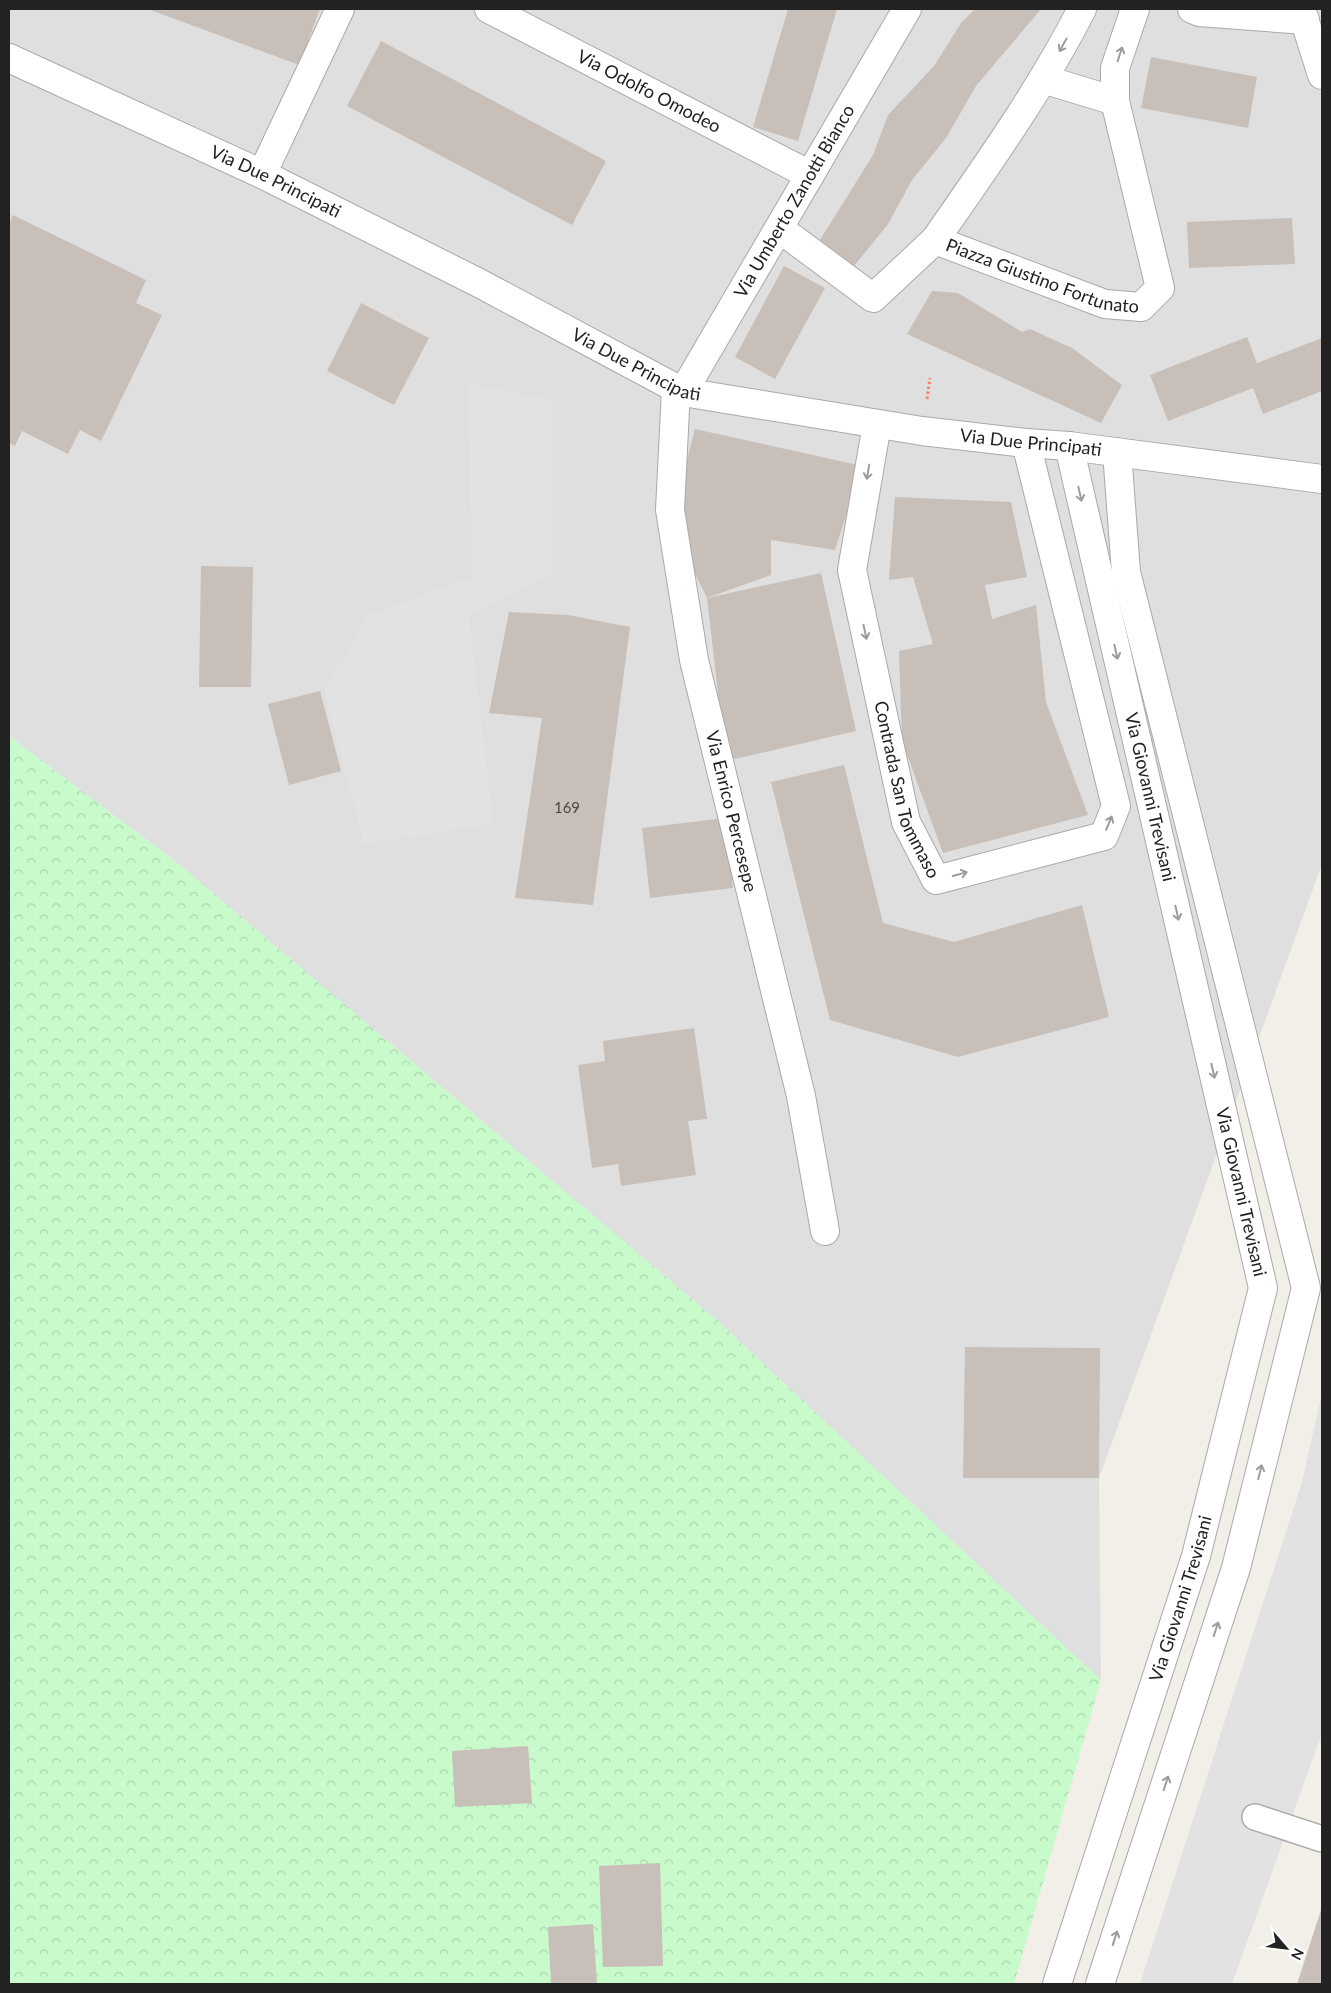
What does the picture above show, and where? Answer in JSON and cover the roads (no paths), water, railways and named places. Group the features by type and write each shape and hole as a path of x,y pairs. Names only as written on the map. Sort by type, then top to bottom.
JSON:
{"street":[{"path":"262,174 340,9"},
{"name":"Via Umberto Zanotti Bianco","path":"680,390 780,229 907,9"},
{"name":"Piazza Giustino Fortunato","path":"780,229 873,298 935,240 1008,136 1064,44 1082,9"},
{"name":"Piazza Giustino Fortunato","path":"935,240 1105,304 1141,307 1160,288 1115,101 1115,68 1135,9"},
{"path":"1192,9 1199,12 1303,14 1322,75"},
{"name":"Via Odolfo Omodeo","path":"496,10 810,175"},
{"name":"Via Due Principati","path":"9,58 262,174 489,288 680,390 876,424 1026,443 1069,446 1322,479"},
{"path":"1042,80 1115,101"},
{"name":"Via Enrico Percesepe","path":"680,390 673,419 670,510 694,660 801,1096 825,1230"},
{"name":"Contrada San Tommaso","path":"876,424 852,570 906,822 936,880 1104,836 1116,806 1026,443"},
{"name":"Via Giovanni Trevisani","path":"1057,1984 1196,1556 1263,1288 1069,446"},
{"name":"Via Giovanni Trevisani","path":"1100,1984 1236,1568 1306,1288 1126,572 1116,452"},
{"path":"1254,1817 1322,1839"}]}
